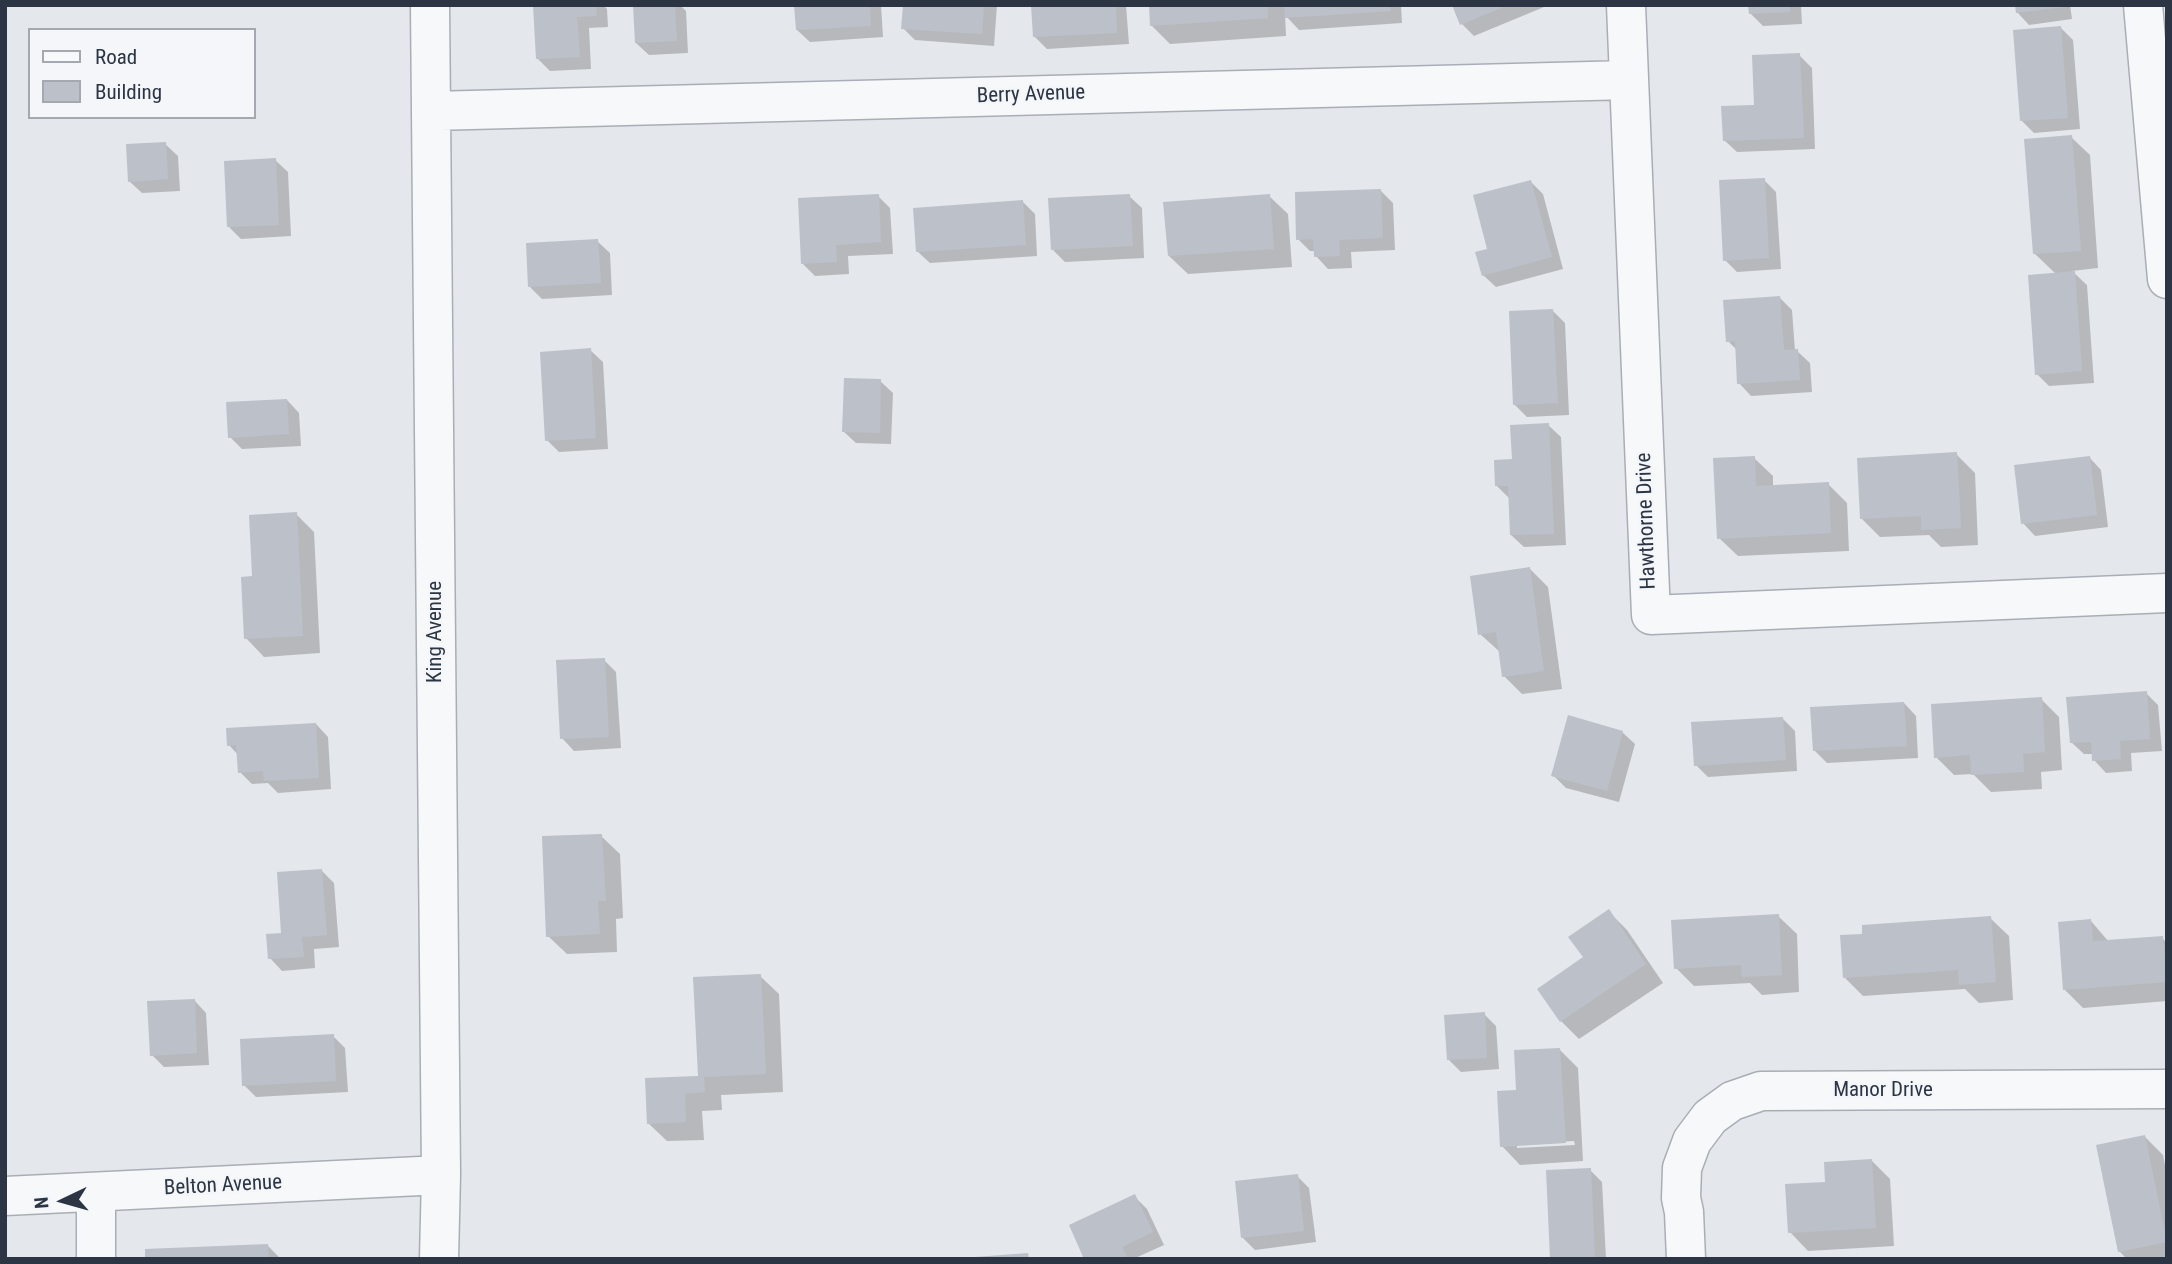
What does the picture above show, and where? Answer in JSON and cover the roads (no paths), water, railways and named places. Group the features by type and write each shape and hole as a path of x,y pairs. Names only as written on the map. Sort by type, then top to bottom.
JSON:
{"street":[{"name":"King Avenue","path":"430,5 441,1175 439,1259"},
{"path":"1626,5 1629,80"},
{"path":"2143,5 2161,133 2167,279"},
{"name":"Berry Avenue","path":"432,111 1629,80"},
{"name":"Hawthorne Drive","path":"1629,80 1651,615 2167,593"},
{"name":"Manor Drive","path":"1686,1259 1681,1198 1682,1168 1692,1141 1710,1117 1732,1101 1761,1091 2167,1089"},
{"name":"Belton Avenue","path":"5,1196 441,1175"},
{"path":"96,1193 96,1259"}]}
